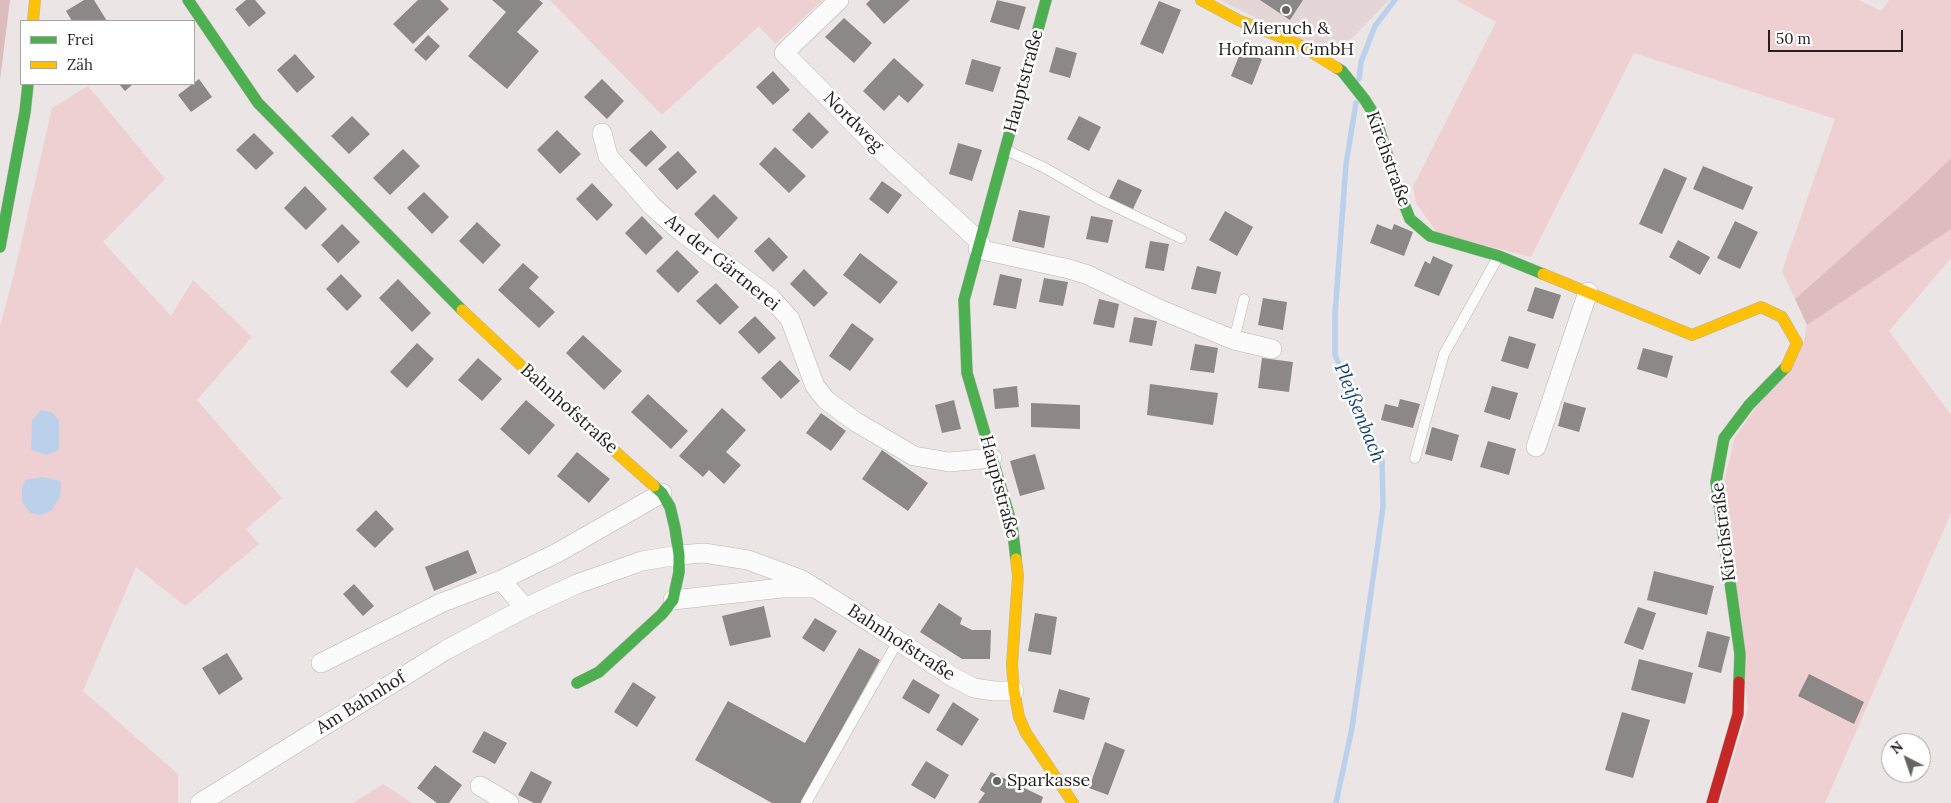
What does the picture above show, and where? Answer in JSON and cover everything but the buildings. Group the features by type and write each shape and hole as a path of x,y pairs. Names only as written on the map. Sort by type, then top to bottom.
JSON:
{"street":[{"path":"33,20 35,0"},
{"name":"Bahnhofstraße","path":"188,0 258,102 341,189 480,327 564,406 662,493 670,506 676,528 679,555 704,553 748,560 802,580 951,676 974,688 994,692 1014,691"},
{"name":"Nordweg","path":"839,0 784,53 882,152 979,245"},
{"name":"Hauptstraße","path":"1046,0 964,300 967,373 1012,525 1018,576 1012,665 1014,691 1019,716 1026,732 1076,802"},
{"name":"Kirchstraße","path":"1201,0 1238,20 1298,44 1342,71 1375,116 1400,194 1410,218 1430,236 1499,256 1692,335 1761,307 1782,317 1796,344 1786,367 1749,405 1724,438 1716,482 1740,654 1738,714 1712,803"},
{"path":"0,247 25,112 28,85"},
{"name":"An der Gärtnerei","path":"602,133 608,156 652,206 686,235 771,298 790,319 815,386 826,400 863,427 914,456 949,462 992,458"},
{"path":"979,245 1088,275 1159,309 1234,340 1272,348"},
{"path":"1536,447 1588,292"},
{"path":"321,663 441,603 501,580 557,554 662,493"},
{"path":"577,683 600,672 662,614 673,600 679,572 679,555"},
{"name":"Am Bahnhof","path":"200,803 446,650 525,608 577,584 642,561 679,555"},
{"path":"501,580 525,608"},
{"path":"673,600 782,588 814,588"},
{"path":"480,786 509,803"}],"lane":[{"path":"1005,150 1045,168 1099,199 1181,238"},
{"path":"1415,458 1444,354 1499,256"},
{"path":"1234,340 1244,299"},
{"path":"806,803 898,641"}],"shaded area":[{"path":"0,0 10,0 0,80"},
{"path":"550,0 823,0 775,44 759,26 662,115"},
{"path":"1220,0 1389,0 1334,57"},
{"path":"1456,0 1859,0 1881,11 1889,0 1951,0 1951,158 1918,190 1795,299 1782,271 1835,119 1634,53 1531,257 1437,233 1416,203 1413,187 1496,22"},
{"path":"88,86 165,179 103,242 171,316 193,280 252,337 197,400 282,498 246,529 259,544 185,606 136,567 83,691 178,774 178,803 0,803 0,326 14,274 52,108"},
{"path":"1951,158 1951,229 1807,325 1795,299 1918,190"},
{"path":"1951,229 1951,258 1889,331 1951,415 1951,513 1825,803 1720,803 1748,709 1724,482 1735,437 1804,341 1807,325"},
{"path":"383,784 412,803 353,803"}],"water":[{"path":"41,410 52,412 59,420 59,450 46,455 31,450 32,420"},
{"path":"43,477 61,481 60,497 51,511 40,515 30,513 22,502 22,489 25,480"}],"waterway":[{"name":"Pleißenbach","path":"1359,79 1361,62 1375,26 1395,0"},
{"name":"Pleißenbach","path":"1336,803 1352,728 1383,507 1382,460 1335,355 1335,314 1346,164 1356,103"}],"traffic: fast":[{"path":"188,0 258,103 462,310"},
{"path":"1016,559 1012,525 967,373 964,300 1046,0"},
{"path":"1337,68 1342,71 1365,100 1375,116 1410,219 1430,236 1499,256 1543,274"},
{"path":"0,247 25,112 28,85"},
{"path":"1739,682 1740,654 1716,482 1724,438 1749,405 1786,367"},
{"path":"577,683 599,672 662,614 673,600 679,572 679,555 675,528 670,507 662,493 654,486"}],"traffic: slow":[{"path":"33,20 35,0"},
{"path":"1201,0 1238,20 1298,44 1337,68"},
{"path":"1543,274 1692,335 1761,307 1782,317 1797,343 1786,367"},
{"path":"462,310 564,406 654,486"},
{"path":"1016,559 1018,576 1012,665 1019,717 1026,733 1073,803"}],"traffic: jam":[{"path":"1712,803 1738,714 1739,682"}],"place":[{"name":"Mieruch & Hofmann GmbH","path":"1286,10"},
{"name":"Sparkasse","path":"997,781"}]}
